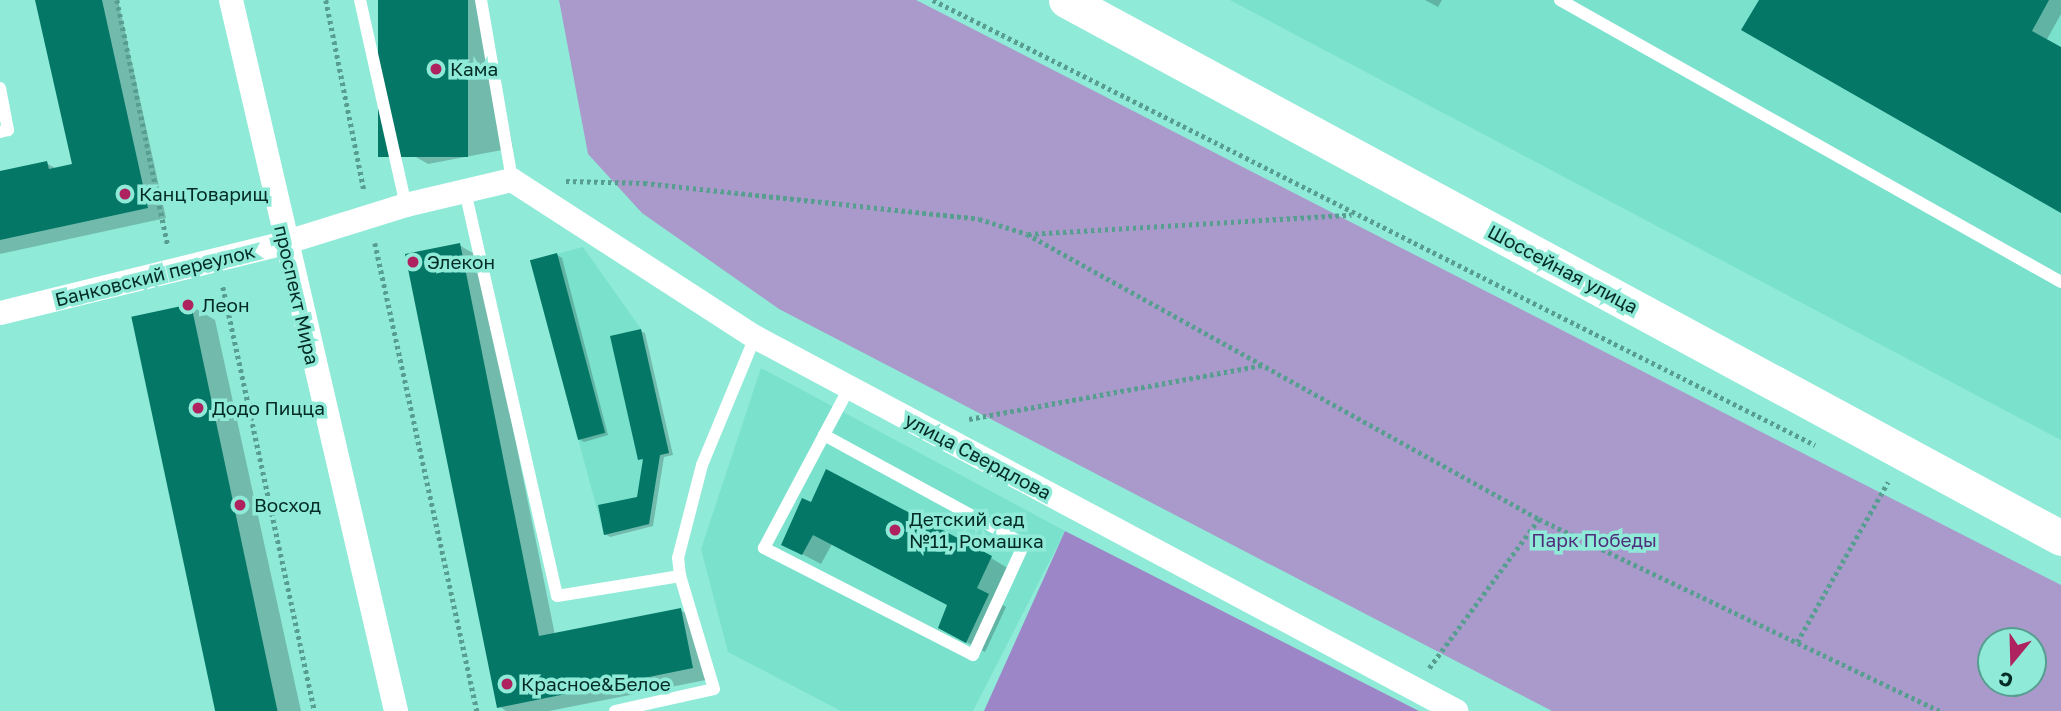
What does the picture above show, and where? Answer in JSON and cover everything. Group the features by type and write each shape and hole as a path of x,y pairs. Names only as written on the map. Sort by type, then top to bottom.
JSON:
{"main road":[{"name":"Шоссейная улица","path":"1066,0 2061,538"}],"street":[{"name":"проспект Мира","path":"231,0 284,243 396,711"},
{"name":"Банковский переулок","path":"0,313 284,243 406,205 512,180"},
{"name":"улица Свердлова","path":"512,180 755,337 1455,711"}],"lane":[{"path":"360,0 406,205"},
{"path":"481,0 512,180"},
{"path":"1560,0 2061,282"},
{"path":"0,88 8,130 0,132"},
{"path":"465,191 557,596 680,576"},
{"path":"615,711 714,689 680,576 678,558 702,465 755,337"},
{"path":"824,435 1024,544 973,655 764,548 824,435 849,388"}],"path":[{"path":"117,0 169,254"},
{"path":"326,0 369,216 477,711"},
{"path":"933,0 1826,451"},
{"path":"512,180 645,183 979,219 1027,234 1539,519 1939,711"},
{"path":"1027,234 1354,214"},
{"path":"221,282 315,711"},
{"path":"923,427 1262,365"},
{"path":"1876,476 1901,489"},
{"path":"1797,642 1888,482"},
{"path":"1414,689 1539,519"}],"shaded area":[{"path":"1230,0 2061,0 2061,440"},
{"path":"583,247 641,329 669,453 660,455 649,524 604,535 530,261"},
{"path":"761,368 1065,531 973,711 841,711 728,652 701,549"},
{"path":"1065,531 1419,711 984,711"}],"green space":[{"name":"Парк Победы","path":"559,0 916,0 2061,585 2061,711 1552,711 779,309 642,213 588,154"}],"building":[{"path":"35,0 102,0 148,208 0,240 0,171 47,161 49,169 72,164"},
{"name":"Кама","path":"378,0 468,0 468,157 378,157"},
{"path":"1759,0 2049,0 2032,31 2061,47 2061,213 1741,30"},
{"path":"460,243 539,636 681,608 693,668 497,708 405,254"},
{"path":"557,253 605,433 578,440 530,260"},
{"path":"191,304 278,711 215,711 131,317"},
{"path":"641,329 669,453 660,455 649,524 604,535 598,505 637,497 643,459 638,460 610,336"},
{"path":"826,469 992,556 977,588 989,594 966,643 938,628 947,605 813,535 802,555 781,545 802,498 811,502"}],"place":[{"name":"Кама","path":"436,69"},
{"name":"КанцТоварищ","path":"125,194"},
{"name":"Элекон","path":"413,262"},
{"name":"Леон","path":"188,305"},
{"name":"Додо Пицца","path":"198,408"},
{"name":"Восход","path":"240,505"},
{"name":"Детский сад №11, Ромашка","path":"895,530"},
{"name":"Красное&Белое","path":"507,684"}]}
